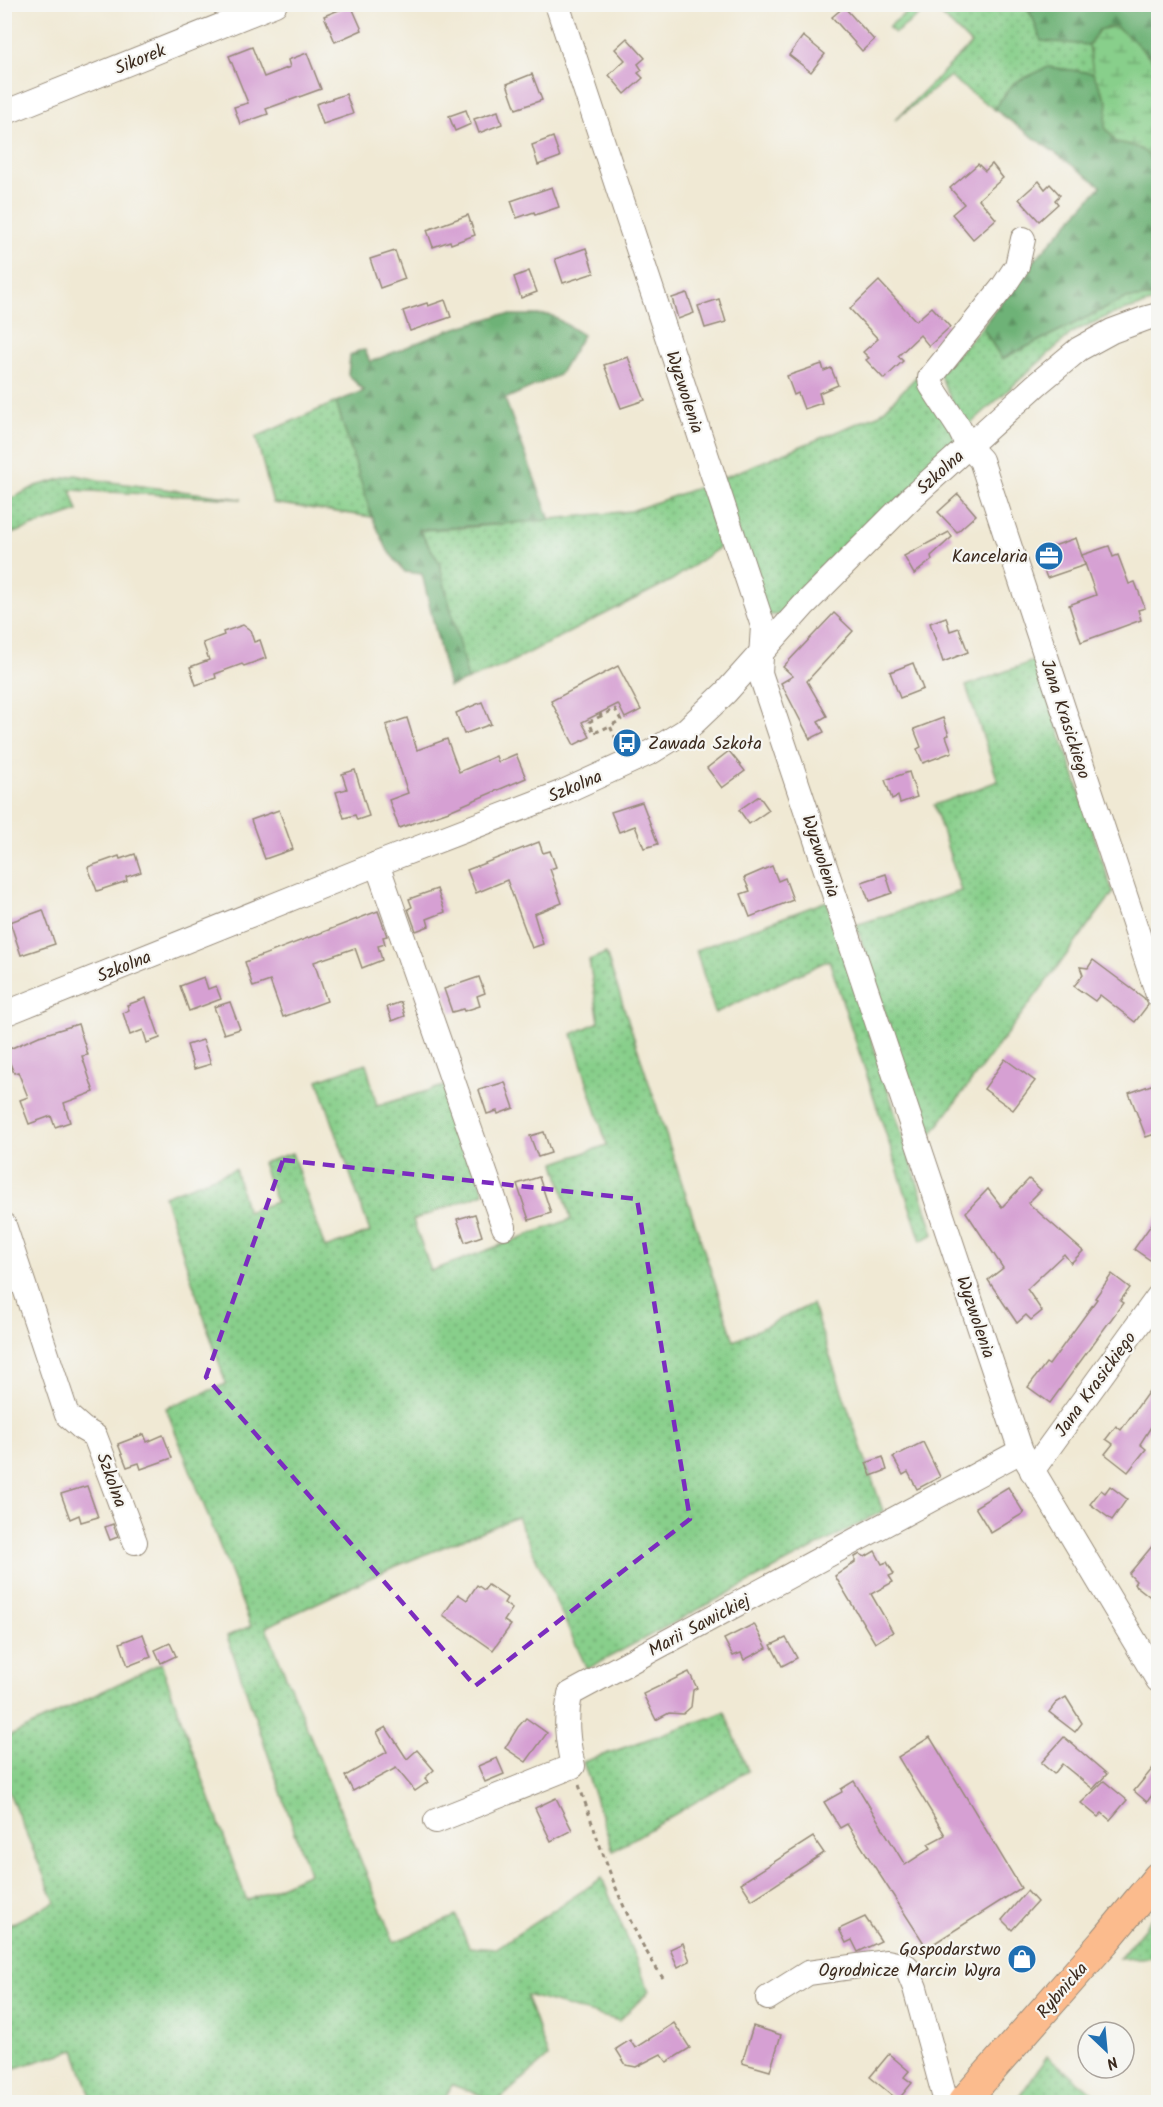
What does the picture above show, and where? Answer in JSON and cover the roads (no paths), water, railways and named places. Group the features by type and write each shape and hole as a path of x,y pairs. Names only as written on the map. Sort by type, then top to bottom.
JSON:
{"main road":[{"name":"Rybnicka","path":"963,2103 1158,1877"}],"street":[{"name":"Sikorek","path":"4,113 275,4"},
{"name":"Wyzwolenia","path":"557,4 763,626 760,673 1027,1461 1155,1663"},
{"name":"Jana Krasickiego","path":"1023,239 1017,266 1003,287 930,378 931,385 960,428 968,446 981,460 1158,995"},
{"name":"Szkolna","path":"4,1014 569,789 651,752 685,731 726,692 804,606 912,497 1079,349 1112,331 1158,315"},
{"path":"377,864 504,1227"},
{"name":"Szkolna","path":"4,1225 67,1415 95,1436 135,1542"},
{"name":"Jana Krasickiego","path":"1027,1461 1158,1297"},
{"name":"Marii Sawickiej","path":"436,1821 573,1766 567,1742 566,1716 570,1694 1027,1461"},
{"path":"768,1998 808,1973 887,1962 906,1966 915,1988 946,2103"}],"place":[{"name":"Kancelaria","path":"1049,556"},
{"name":"Zawada Szkoła","path":"627,743"},
{"name":"Gospodarstwo Ogrodnicze Marcin Wyra","path":"1022,1959"}]}
